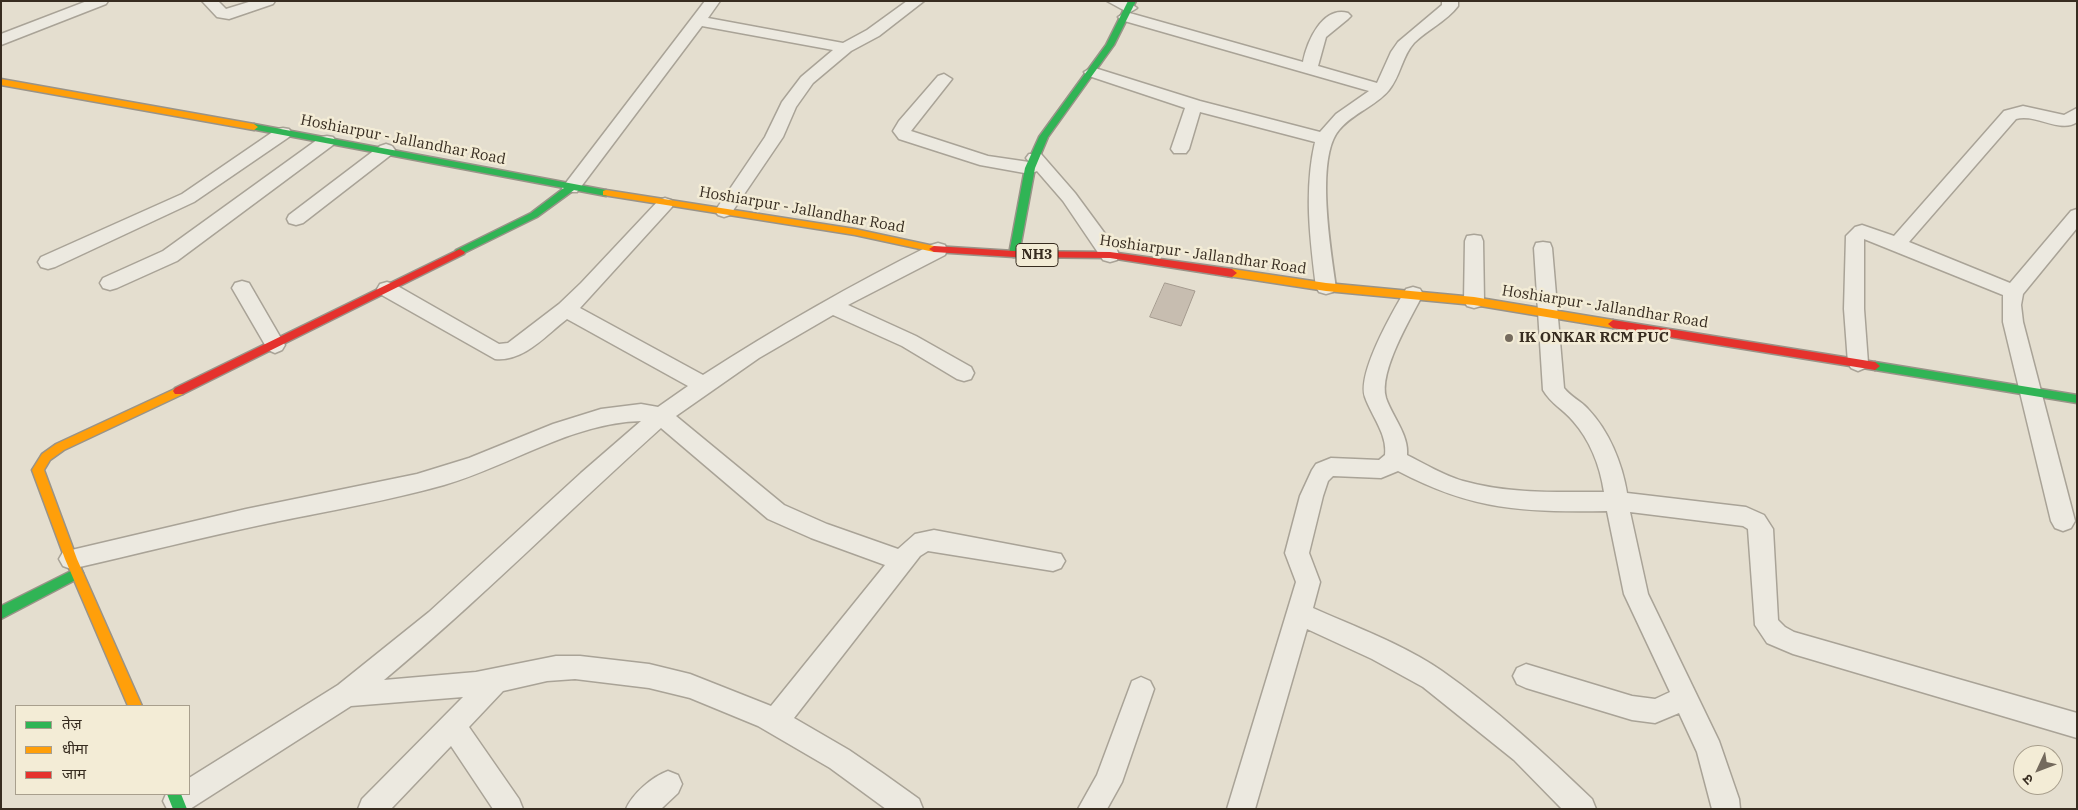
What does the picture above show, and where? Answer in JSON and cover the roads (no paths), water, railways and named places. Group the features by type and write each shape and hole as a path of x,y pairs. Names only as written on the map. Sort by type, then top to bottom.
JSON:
{"main road":[{"path":"1014,254 1033,163 1044,137 1063,107 1092,72 1129,9"},
{"name":"Hoshiarpur - Jallandhar Road","path":"1,82 386,150 571,188 855,232 938,250 1014,254 1110,255 1326,286 1474,301 2077,399"},
{"path":"135,705 74,566 38,470 46,457 60,448 275,345 534,216 571,188"},
{"path":"1,613 74,566"}],"street":[{"path":"1,40 101,1"},
{"path":"209,1 222,14 230,14 268,1"},
{"path":"571,188 713,1"},
{"path":"724,211 756,165 774,136 788,106 807,80 845,48 873,33 917,1"},
{"path":"1114,1 1129,9 1309,69 1381,89"},
{"path":"1326,286 1317,227 1318,184 1324,139 1330,129 1341,119 1381,89 1390,78 1400,51 1410,39 1450,6 1450,1"},
{"path":"1309,69 1316,38 1320,31 1343,16"},
{"path":"699,21 845,48"},
{"path":"1092,72 1194,105 1324,139"},
{"path":"944,79 905,125 902,131 905,135 986,161 1033,163 1069,197 1110,255"},
{"path":"1180,149 1194,105"},
{"path":"1897,244 2010,115 2022,111 2067,122 2077,113"},
{"path":"48,262 173,206 283,133"},
{"path":"110,283 170,256 327,140"},
{"path":"296,219 386,150"},
{"path":"387,288 495,351 505,352 515,349 566,309 588,288 665,204"},
{"path":"2063,521 2012,322 2010,305 2013,292 2076,218"},
{"path":"1858,363 1854,309 1855,236 1862,231 2013,292"},
{"path":"1474,241 1474,301"},
{"path":"1543,248 1554,390 1560,398 1580,414 1599,441 1613,478 1636,594 1710,750 1725,799 1726,809"},
{"path":"190,793 346,694 438,620 561,504 662,416 704,384 752,352 832,306 904,265 938,250"},
{"path":"242,288 275,345"},
{"path":"1241,809 1308,582 1308,574 1298,560 1297,552 1317,479 1325,469 1335,467 1368,470 1387,468 1395,459 1396,448 1374,390 1376,374 1413,294"},
{"path":"832,306 909,341 964,373"},
{"path":"566,309 704,384"},
{"path":"74,566 270,513 431,480 474,467 600,418 627,412 646,412 662,416 776,512 819,531 904,561"},
{"path":"1395,459 1459,489 1499,498 1541,502 1617,501 1734,514 1756,522 1761,528 1768,628 1777,637 2077,726"},
{"path":"775,721 912,549 923,540 934,540 1053,561"},
{"path":"1300,614 1381,651 1432,679 1523,751 1582,809"},
{"path":"346,694 429,689 496,681 565,667 634,673 704,690 775,721 829,750 909,809"},
{"path":"1526,676 1640,709 1655,711 1686,698"},
{"path":"372,809 496,681"},
{"path":"1092,809 1108,782 1140,689"},
{"path":"453,725 509,809"},
{"path":"640,809 668,784"}],"place":[{"name":"IK ONKAR RCM PUC","path":"1509,338"}]}
